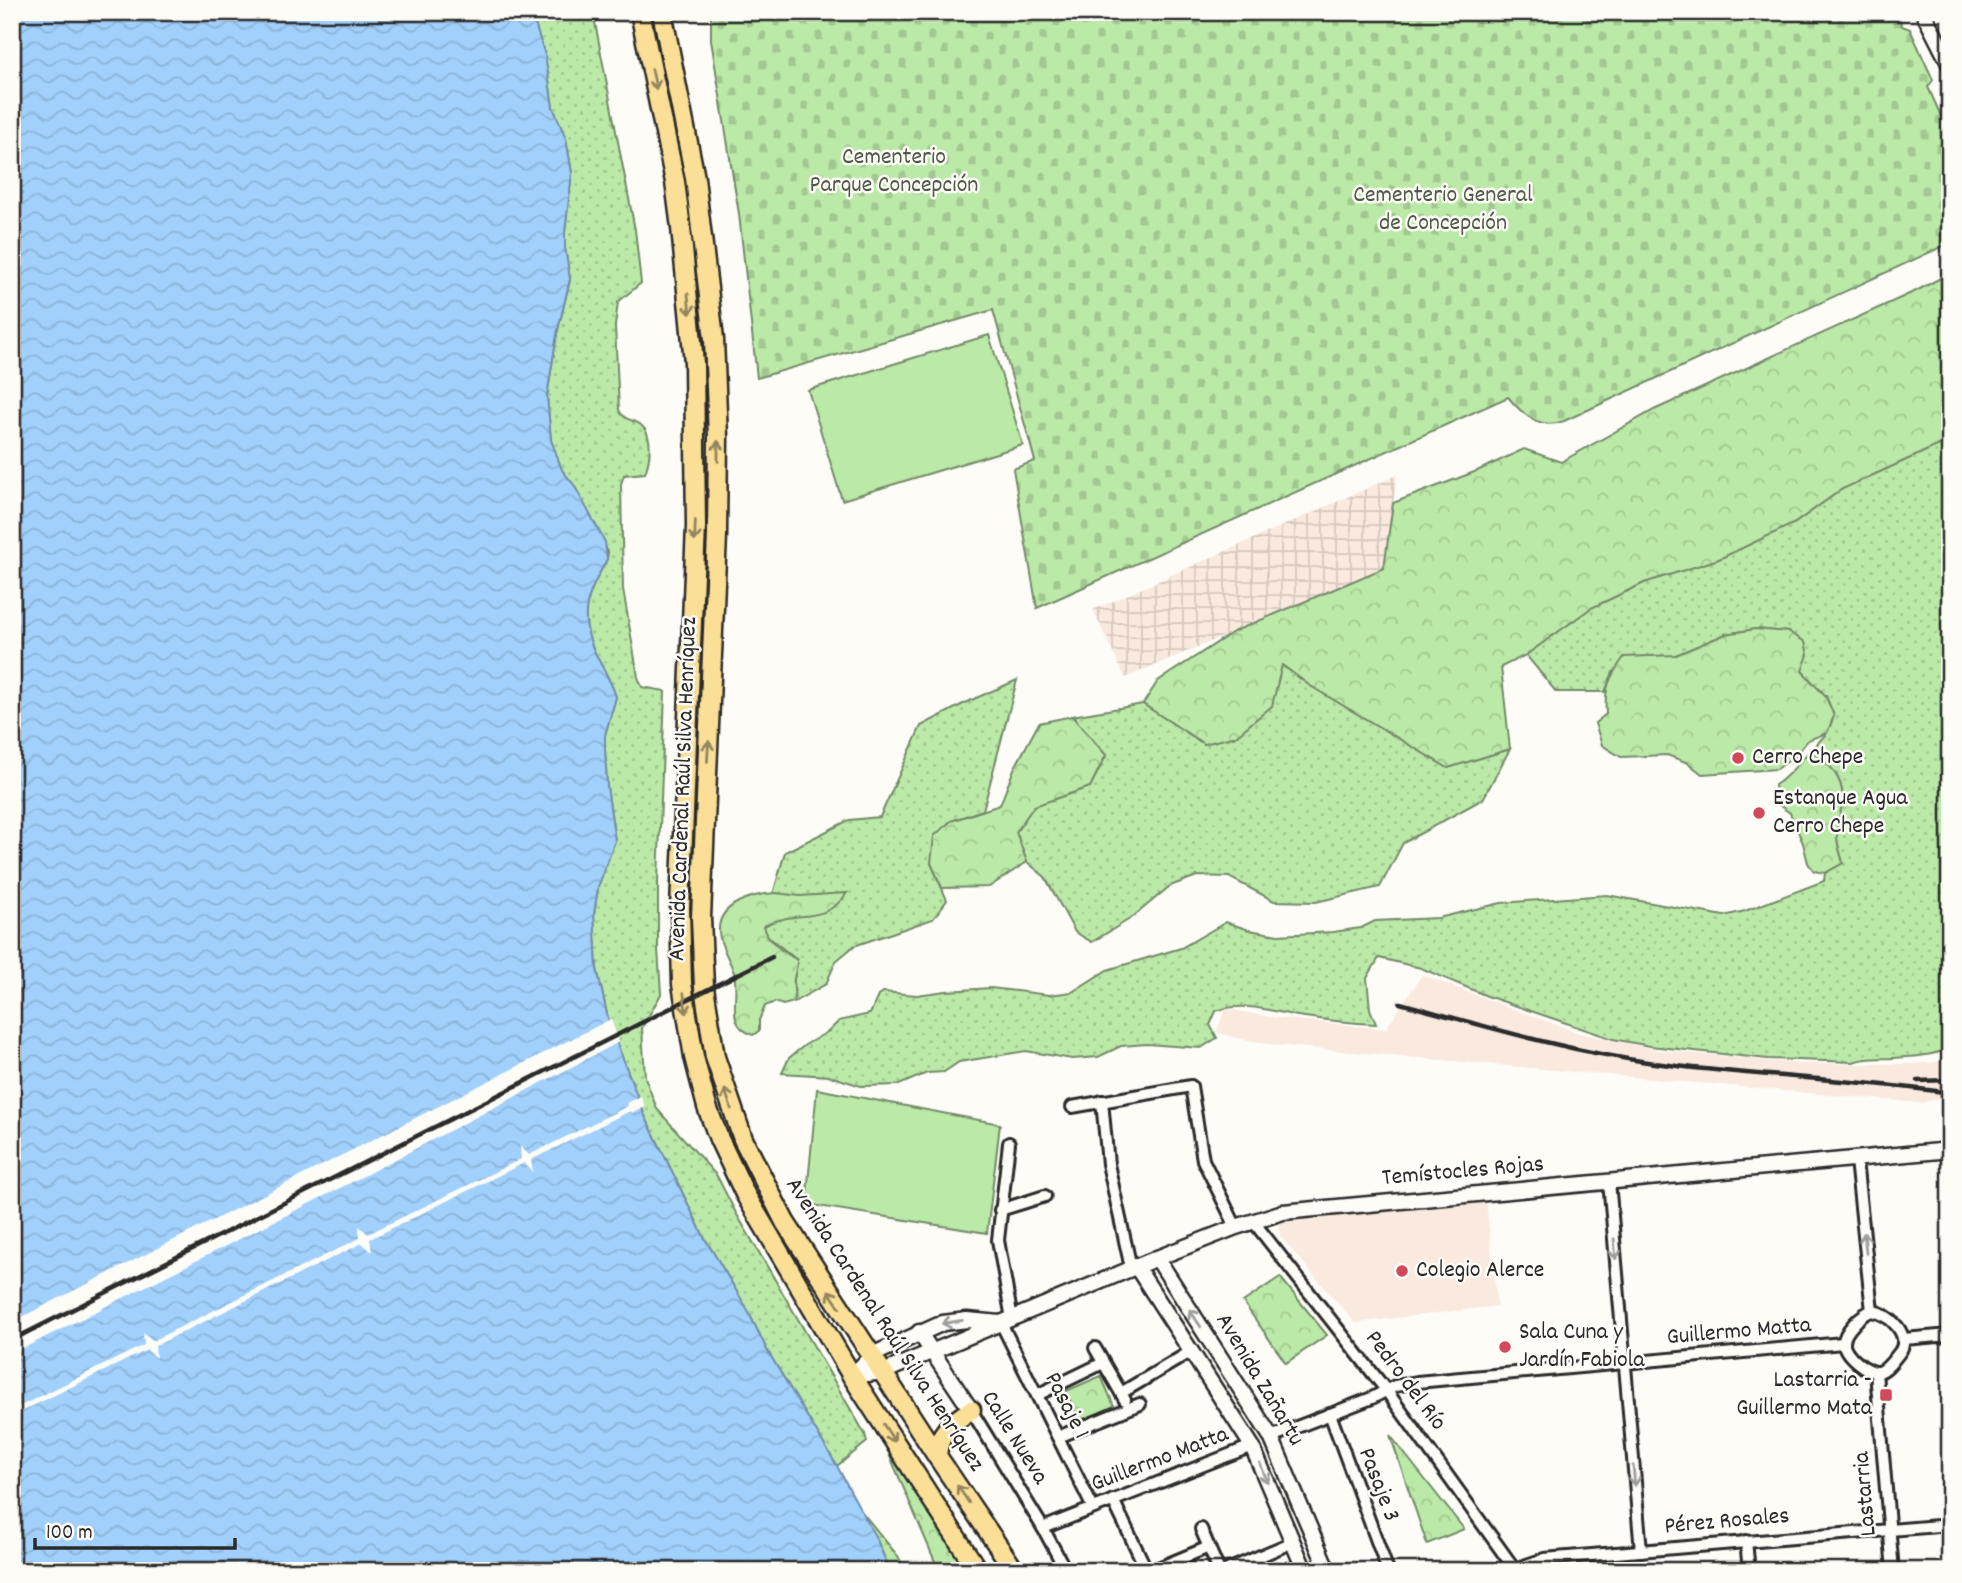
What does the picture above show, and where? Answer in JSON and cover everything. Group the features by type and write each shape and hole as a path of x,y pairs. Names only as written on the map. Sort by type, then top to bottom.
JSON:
{"main road":[{"name":"Avenida Cardenal Raúl Silva Henríquez","path":"640,12 675,183 694,363 696,526 680,908 680,944 687,1021 707,1107 732,1168 852,1376 978,1571"},
{"name":"Avenida Cardenal Raúl Silva Henríquez","path":"662,12 695,178 715,339 717,524 701,918 704,976 715,1058 732,1112 769,1195 937,1456 1015,1571"},
{"path":"937,1456 938,1442 944,1430 971,1410"}],"street":[{"path":"1923,12 1950,65"},
{"path":"1072,1107 1191,1086 1203,1160 1236,1227"},
{"path":"1102,1101 1108,1164 1133,1267"},
{"name":"Pasaje 1","path":"1009,1143 1000,1210 999,1253 1007,1321 1037,1395 1093,1508"},
{"name":"Temístocles Rojas","path":"852,1376 883,1372 1133,1267 1236,1227 1294,1210 1950,1150"},
{"path":"1856,1160 1872,1311 1879,1312 1899,1329 1904,1339 1902,1350 1886,1369 1876,1372"},
{"path":"1609,1181 1641,1551"},
{"path":"1000,1210 1045,1196"},
{"name":"Pedro del Río","path":"1253,1221 1386,1390 1513,1570"},
{"name":"Avenida Zañartu","path":"1157,1258 1271,1437 1328,1571"},
{"name":"Avenida Zañartu","path":"1133,1267 1192,1351 1252,1446 1305,1571"},
{"name":"Guillermo Matta","path":"1872,1311 1864,1315 1846,1335 1843,1343 1846,1352 1867,1369 1876,1372"},
{"name":"Temístocles Rojas","path":"852,1376 872,1355 919,1332 954,1321 1007,1321"},
{"name":"Calle Nueva","path":"919,1332 971,1410 1066,1571"},
{"path":"1904,1339 1950,1335"},
{"name":"Guillermo Matta","path":"1271,1437 1372,1398 1386,1390 1416,1382 1843,1343"},
{"path":"1058,1437 1135,1406 1121,1394 1094,1348"},
{"path":"1121,1394 1192,1351"},
{"path":"1037,1395 1103,1363"},
{"name":"Lastarria","path":"1876,1372 1893,1571"},
{"name":"Pasaje 3","path":"1330,1415 1388,1571"},
{"name":"Guillermo Matta","path":"1043,1528 1252,1446"},
{"path":"1113,1500 1149,1571 1209,1547"},
{"name":"Pérez Rosales","path":"1513,1570 1544,1559 1950,1525"},
{"path":"1200,1529 1222,1571 1293,1542"},
{"path":"1746,1542 1749,1571"}],"shaded area":[{"path":"1397,475 1384,568 1125,678 1093,610"},
{"path":"1422,975 1578,1033 1658,1050 1802,1064 1912,1064 1950,1061 1950,1100 1938,1098 1921,1103 1275,1045 1216,1032 1226,1009 1277,1018 1386,1029"},
{"name":"Colegio Alerce","path":"1486,1201 1497,1306 1355,1323 1280,1236 1279,1220"}],"green space":[{"path":"531,12 593,12 635,230 641,283 618,302 615,326 619,410 623,416 641,425 648,435 650,448 645,473 624,475 621,484 623,589 642,687 665,691 658,882 661,994 642,1028 645,1077 657,1109 717,1176 865,1434 867,1442 837,1466 767,1350 746,1307 704,1237 645,1116 609,1023 597,969 594,914 598,887 615,841 607,787 605,735 616,697 591,643 586,618 590,595 608,552 574,485 562,470 551,440 547,396 557,334 570,280 565,232 572,173 566,139 553,107 545,55"},
{"path":"711,12 1896,12 1902,26 1910,29 1933,80 1928,87 1950,136 1950,243 1564,421 1547,424 1533,419 1508,397 1037,608 1013,469 1035,461 993,310 757,378 739,214 711,40"},
{"path":"1950,273 1950,440 1842,489 1795,523 1719,559 1644,583 1591,608 1526,655 1501,667 1510,749 1448,768 1309,685 1282,665 1272,706 1236,736 1204,744 1143,704 1158,681 1235,631 1384,568 1393,503 1477,471 1524,449 1561,462 1654,410"},
{"path":"989,335 1023,445 842,500 808,390"},
{"path":"1950,440 1950,1048 1922,1056 1853,1062 1768,1059 1650,1046 1613,1039 1487,996 1421,968 1379,958 1367,978 1370,1009 1376,1024 1236,1007 1216,1011 1210,1025 1217,1038 1201,1048 1147,1044 1121,1046 1098,1057 1072,1059 1026,1051 959,1062 944,1072 927,1073 899,1085 861,1086 830,1076 782,1073 789,1058 839,1021 870,1014 878,996 883,992 917,995 991,988 1049,995 1072,992 1107,970 1181,948 1226,922 1249,930 1278,935 1333,932 1361,928 1375,921 1438,918 1501,903 1607,895 1724,916 1745,911 1824,881 1825,873 1843,863 1837,836 1843,795 1835,773 1811,750 1827,733 1834,716 1826,696 1802,671 1789,632 1755,629 1726,634 1676,655 1613,672 1605,692 1556,692 1526,655 1591,608 1644,583 1795,523 1842,489"},
{"path":"1755,629 1789,632 1805,642 1808,655 1802,671 1826,697 1834,716 1827,733 1808,740 1795,756 1777,769 1702,774 1688,763 1667,755 1621,757 1602,745 1595,723 1606,714 1609,684 1624,657 1676,655 1726,634"},
{"path":"1282,665 1309,685 1448,768 1510,749 1483,799 1403,843 1380,887 1316,902 1274,901 1229,877 1197,876 1170,886 1133,917 1092,942 1075,932 1045,877 1027,862 1016,832 1033,806 1090,787 1106,756 1072,716 1143,704 1204,744 1236,736"},
{"path":"1017,680 983,810 951,821 931,863 947,900 933,919 854,946 836,961 826,984 794,1002 797,960 766,935 764,926 785,852 849,820 880,817 921,726"},
{"path":"1072,716 1106,755 1090,787 1034,806 1016,832 1027,862 989,887 942,888 931,863 934,836 951,821 1000,805 1014,769 1039,723"},
{"path":"1811,750 1835,773 1843,795 1837,837 1843,863 1825,873 1814,871 1808,863 1790,813 1776,803 1775,785"},
{"path":"776,893 800,896 847,893 829,910 819,914 788,918 764,926 772,942 797,960 794,1002 783,1005 775,1002 765,1006 759,1020 759,1031 753,1035 744,1031 736,1018 734,973 721,943 720,922 730,907 738,902 758,895"},
{"path":"817,1089 1000,1124 987,1233 806,1204"},
{"path":"1280,1277 1327,1335 1286,1363 1243,1302"},
{"path":"1101,1376 1114,1406 1079,1422 1066,1391"},
{"path":"878,1428 967,1571 939,1571"},
{"path":"1390,1435 1464,1529 1427,1544"},
{"path":"856,1505 898,1556 906,1571 890,1571 877,1540"}],"water":[{"path":"12,12 531,12 545,55 553,107 566,139 572,173 565,232 570,279 557,334 547,396 551,440 562,470 574,485 605,542 607,559 590,595 586,618 591,643 616,697 605,735 607,787 615,841 598,887 594,914 597,969 609,1023 645,1116 704,1237 746,1307 767,1350 837,1466 877,1540 890,1571 12,1571"}],"pier":[{"path":"611,1019 619,1042 350,1183 12,1354 12,1322"},
{"path":"641,1096 645,1107 632,1113 630,1111 531,1160 533,1172 524,1163 370,1239 372,1252 362,1243 155,1346 156,1358 147,1350 12,1416 12,1410 144,1345 143,1333 152,1341 360,1238 359,1226 368,1234 521,1159 520,1146 529,1155 628,1106 627,1103"}],"railway":[{"path":"12,1340 772,957"},
{"path":"1400,1003 1526,1037 1622,1058 1691,1068 1950,1093"},
{"path":"1918,1081 1950,1080"}],"place":[{"name":"Cerro Chepe","path":"1738,758"},
{"name":"Estanque Agua Cerro Chepe","path":"1759,813"},
{"name":"Colegio Alerce","path":"1402,1271"},
{"name":"Sala Cuna y Jardín Fabiola","path":"1505,1347"},
{"name":"Lastarria - Guillermo Mata","path":"1886,1395"}],"park label":[{"name":"Cementerio Parque Concepción","path":"894,172"},
{"name":"Cementerio General de Concepción","path":"1443,210"}]}
